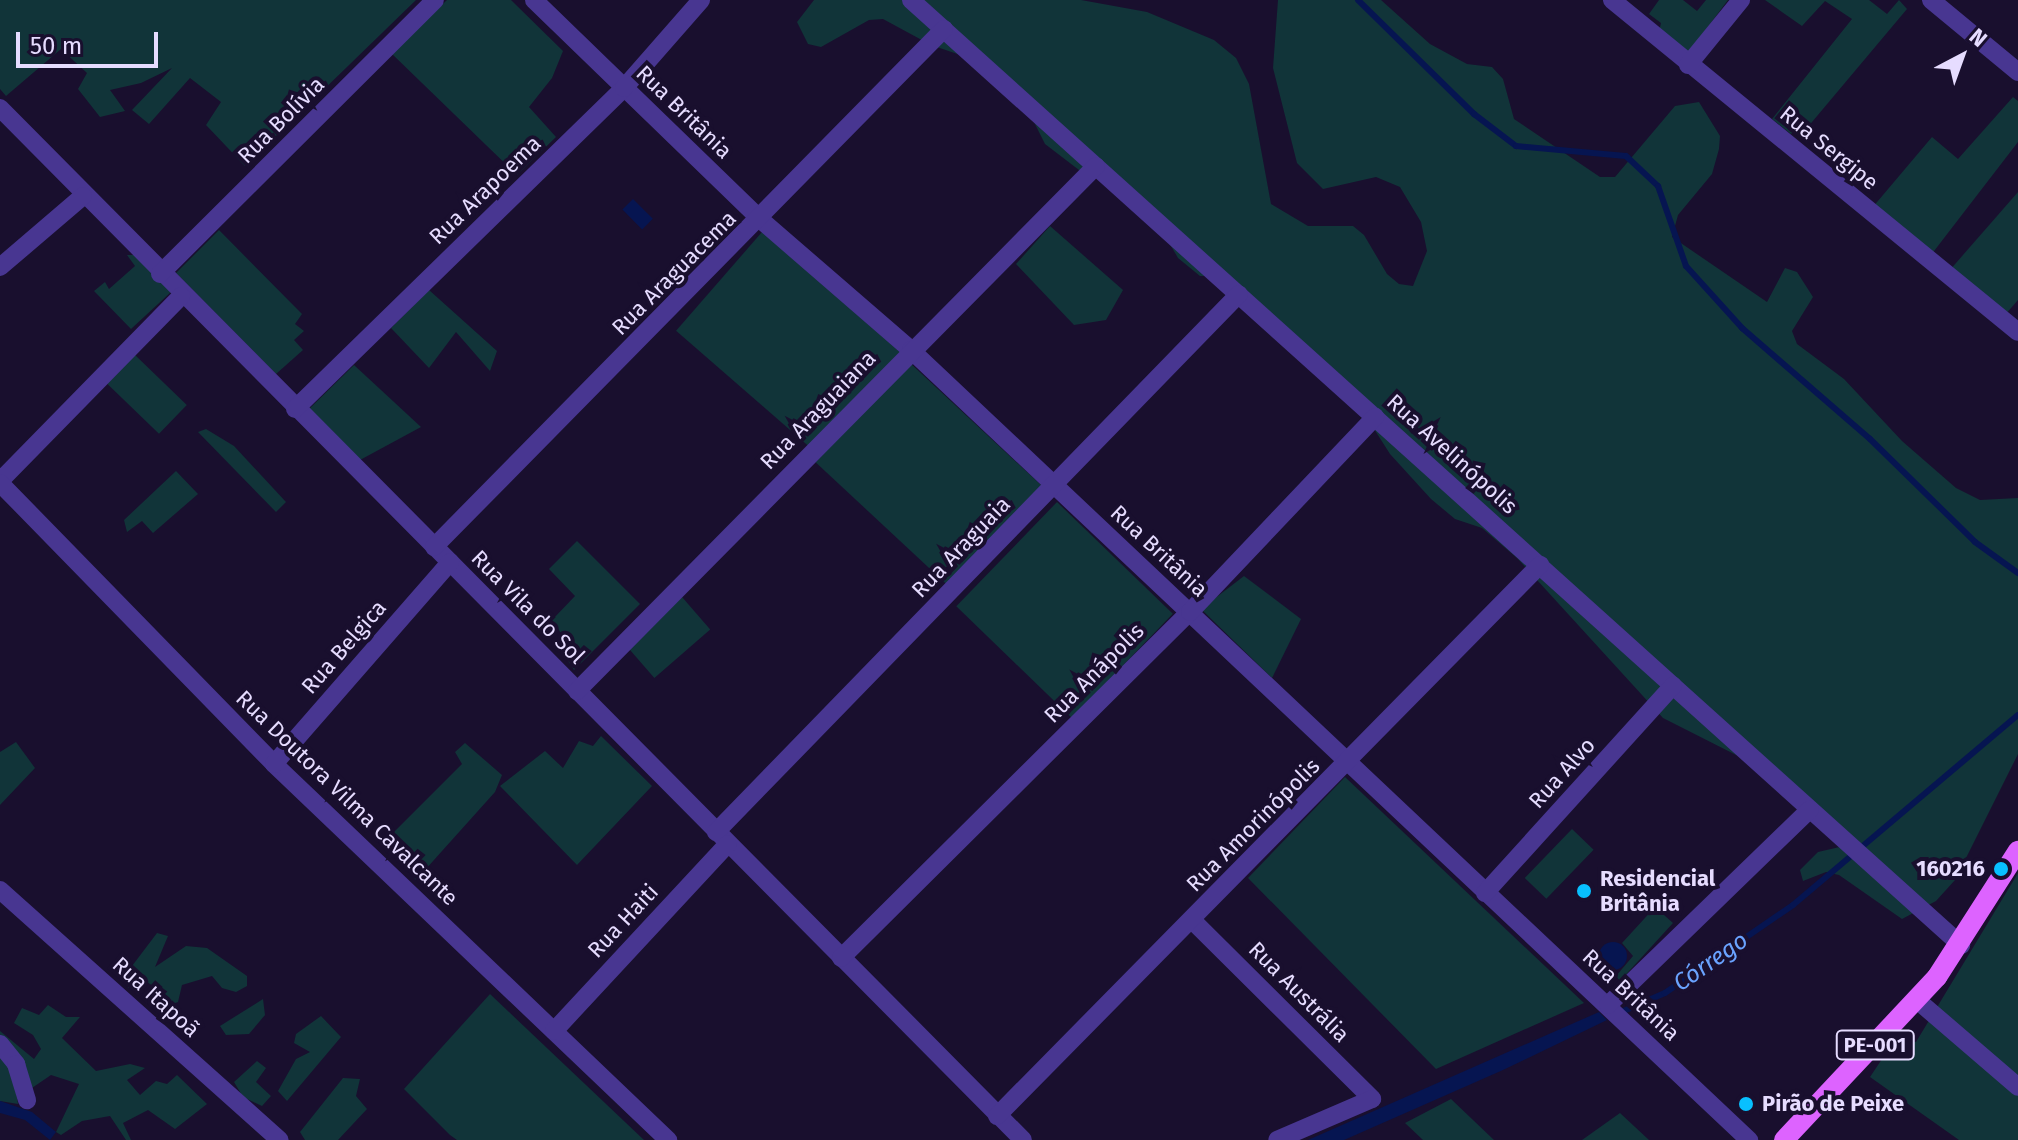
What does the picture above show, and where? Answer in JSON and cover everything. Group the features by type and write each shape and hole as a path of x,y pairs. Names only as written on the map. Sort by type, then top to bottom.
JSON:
{"main road":[{"name":"PE-001","path":"1784,1140 1917,1000 1961,945 2018,851"}],"street":[{"name":"Rua Bolívia","path":"160,274 435,0"},
{"name":"Rua Britânia","path":"534,0 761,220 911,350 1749,1140"},
{"name":"Rua Arapoema","path":"295,409 624,88 701,0"},
{"name":"Rua Avelinópolis","path":"911,0 1961,945"},
{"name":"Rua Sergipe","path":"1612,0 2018,332"},
{"path":"1688,65 1741,0"},
{"path":"1931,0 2018,72"},
{"name":"Rua Araguacema","path":"434,547 761,220 944,29"},
{"name":"Rua Vila do Sol","path":"2,114 1022,1140"},
{"name":"Rua Araguaiana","path":"577,691 1096,166"},
{"path":"0,267 83,196"},
{"name":"Rua Araguaia","path":"722,838 1239,294"},
{"path":"0,482 181,296"},
{"name":"Rua Anápolis","path":"841,958 1190,612 1375,417"},
{"name":"Rua Doutora Vilma Cavalcante","path":"0,482 274,764 668,1140"},
{"name":"Rua Belgica","path":"274,764 450,562"},
{"name":"Rua Amorinópolis","path":"997,1116 1540,565"},
{"name":"Rua Alvo","path":"1485,893 1673,686"},
{"path":"1609,1006 1810,809"},
{"name":"Rua Haiti","path":"554,1031 722,838"},
{"name":"Rua Itapoã","path":"0,890 280,1140"},
{"name":"Rua Austrália","path":"1192,920 1372,1099 1322,1131"},
{"path":"1917,1000 2018,1087"},
{"path":"0,1044 16,1064 27,1100"},
{"path":"1277,1140 1322,1131"}],"green space":[{"path":"0,0 416,0 245,166 206,125 221,102 190,78 149,124 132,110 172,68 141,83 110,90 125,111 100,117 78,89 87,73 61,49 6,96 0,89"},
{"path":"447,0 511,0 563,51 552,78 529,107 556,137 517,175 391,53"},
{"path":"814,0 1081,0 1147,12 1214,40 1236,58 1249,84 1271,204 1308,226 1353,226 1364,235 1387,274 1399,284 1413,286 1427,251 1421,222 1400,187 1376,177 1323,189 1297,163 1273,68 1278,0 1381,0 1430,44 1467,64 1492,67 1503,79 1514,119 1600,177 1615,177 1675,106 1699,102 1720,136 1719,149 1712,174 1678,215 1672,237 1767,302 1785,268 1797,272 1813,297 1792,331 1797,344 1844,379 1902,441 1956,488 1980,500 2018,498 2018,754 1955,880 1936,901 1902,919 1839,875 1826,872 1803,881 1800,870 1818,852 1844,846 1742,758 1663,718 1517,558 1482,528 1455,519 1431,499 1390,454 1360,407 1215,276 1200,276 1178,258 1157,222 1117,187 1079,170 1045,144 1027,108 972,59 931,45 883,19 869,20 821,47 808,44 797,22"},
{"path":"1659,0 1683,0 1697,11 1706,0 1728,0 1686,56 1659,32 1661,23 1649,14"},
{"path":"1765,0 1869,0 1887,14 1899,0 1907,9 1807,128 1801,123 1791,134 1772,119 1852,19 1825,1 1802,26"},
{"path":"2013,97 2018,101 2018,142 1931,255 1872,208 1932,137 1958,159"},
{"path":"2018,192 2018,300 2005,315 1949,271"},
{"path":"1050,226 1123,290 1106,320 1074,325 1016,264"},
{"path":"219,230 302,314 295,324 304,331 294,340 303,350 276,374 176,273"},
{"path":"762,232 900,352 814,451 676,331"},
{"path":"127,255 135,255 171,292 131,329 94,291 105,282 109,289 135,266"},
{"path":"429,290 497,351 490,371 456,332 429,368 391,328"},
{"path":"135,355 187,405 159,434 107,384"},
{"path":"909,362 1042,486 949,586 816,462"},
{"path":"354,365 421,427 360,460 307,411"},
{"path":"206,429 234,446 286,502 276,512 198,432"},
{"path":"176,471 198,494 153,533 142,521 127,532 124,520"},
{"path":"1057,502 1173,614 1072,718 956,606"},
{"path":"577,541 640,604 574,670 558,646 565,639 552,620 575,596 549,569"},
{"path":"1244,576 1301,619 1272,678 1201,609"},
{"path":"682,597 710,629 654,678 626,646"},
{"path":"601,736 652,786 577,865 500,786 545,751 563,768 579,741 593,746"},
{"path":"16,742 35,768 0,805 0,752"},
{"path":"465,743 502,775 495,792 416,880 383,843 462,764 455,752"},
{"path":"1345,777 1584,1003 1436,1069 1248,878"},
{"path":"1572,829 1594,850 1546,899 1525,878"},
{"path":"2018,873 2018,1140 1959,1140 1870,1077 1896,1038 1916,1042"},
{"path":"1655,907 1673,923 1620,981 1616,976 1633,956 1622,943"},
{"path":"157,933 168,936 155,967 186,946 207,948 247,976 247,986 236,992 222,988 212,976 182,985 178,1002 167,1006 154,998 156,988 144,980 128,988 132,966"},
{"path":"490,994 644,1140 457,1140 450,1135 404,1089"},
{"path":"263,999 265,1015 249,1034 226,1035 220,1026"},
{"path":"48,1005 66,1017 80,1017 62,1038 96,1071 130,1064 145,1068 127,1080 140,1095 156,1081 167,1084 177,1075 207,1104 175,1129 148,1110 123,1123 131,1140 126,1140 110,1116 82,1121 61,1135 56,1132 79,1084 51,1075 29,1090 0,1036 0,1031 34,1059 41,1049 33,1035 14,1023 22,1008 39,1015"},
{"path":"321,1016 341,1037 287,1101 278,1091 296,1059 310,1052 294,1043 296,1034"},
{"path":"0,1052 12,1066 18,1104 0,1101"},
{"path":"257,1061 266,1068 256,1082 271,1096 262,1106 243,1097 234,1082"},
{"path":"343,1078 360,1079 356,1096 367,1109 338,1140 305,1140 300,1132"},
{"path":"1451,1099 1494,1140 1423,1140 1405,1123"},
{"path":"1620,1113 1649,1140 1582,1140"}],"shaded area":[{"path":"633,199 653,219 642,229 622,210"},
{"path":"1613,942 1623,946 1627,956 1623,966 1613,970 1603,966 1599,956 1603,946"},
{"path":"1599,1012 1607,1020 1344,1140 1308,1140"},
{"path":"0,1101 32,1112 56,1132 50,1140 25,1120 0,1113"}],"waterway":[{"path":"1358,0 1474,114 1516,146 1626,156 1658,186 1686,266 1742,328 1870,439 1975,542 2018,573"},
{"name":"Córrego","path":"1619,1013 1665,993 1793,905 2018,715"}],"place":[{"name":"160216","path":"2001,869"},
{"name":"Residencial Britânia","path":"1584,891"},
{"name":"Pirão de Peixe","path":"1746,1104"}]}
